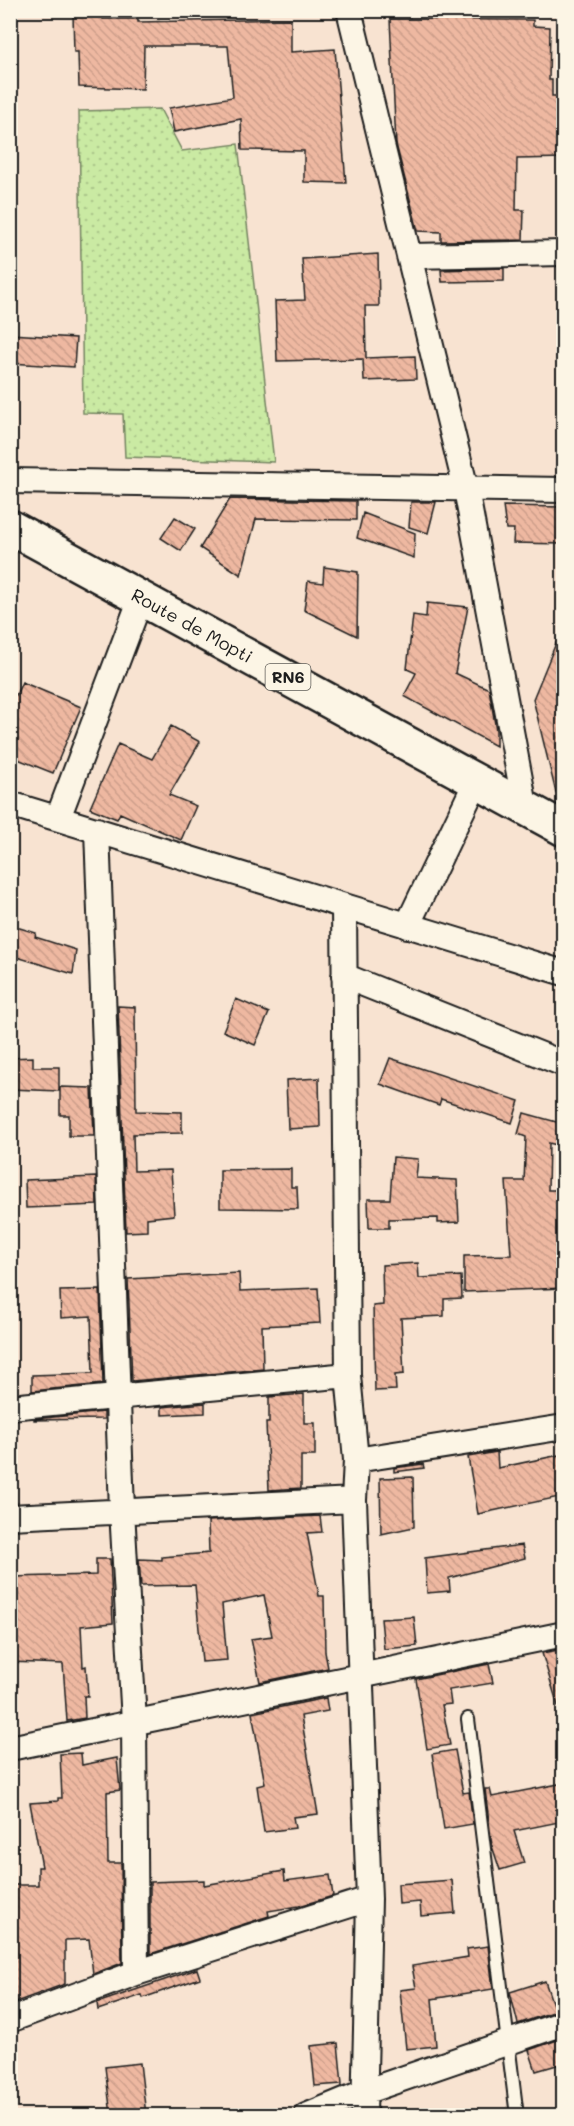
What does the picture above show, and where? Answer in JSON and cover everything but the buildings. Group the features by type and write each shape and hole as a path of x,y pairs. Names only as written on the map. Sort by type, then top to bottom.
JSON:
{"highway":[{"name":"Route de Mopti","path":"10,527 564,829"}],"street":[{"path":"349,10 466,489 525,806"},
{"path":"409,256 564,254"},
{"path":"10,481 564,490"},
{"path":"58,818 141,598"},
{"path":"407,926 477,780"},
{"path":"10,804 564,973"},
{"path":"97,830 122,1510 134,1722 136,1973"},
{"path":"344,907 348,1375 356,1460 354,1500 369,1899 364,2104"},
{"path":"344,976 564,1064"},
{"path":"10,1407 348,1375"},
{"path":"356,1460 564,1427"},
{"path":"10,1517 354,1500"},
{"path":"10,1748 564,1634"},
{"path":"10,2020 136,1973 369,1899"},
{"path":"306,2115 364,2104 507,2043 564,2023"}],"lane":[{"path":"468,1719 517,2115"}],"green space":[{"path":"160,109 182,151 238,144 274,462 125,457 123,414 83,413 79,111"}]}
